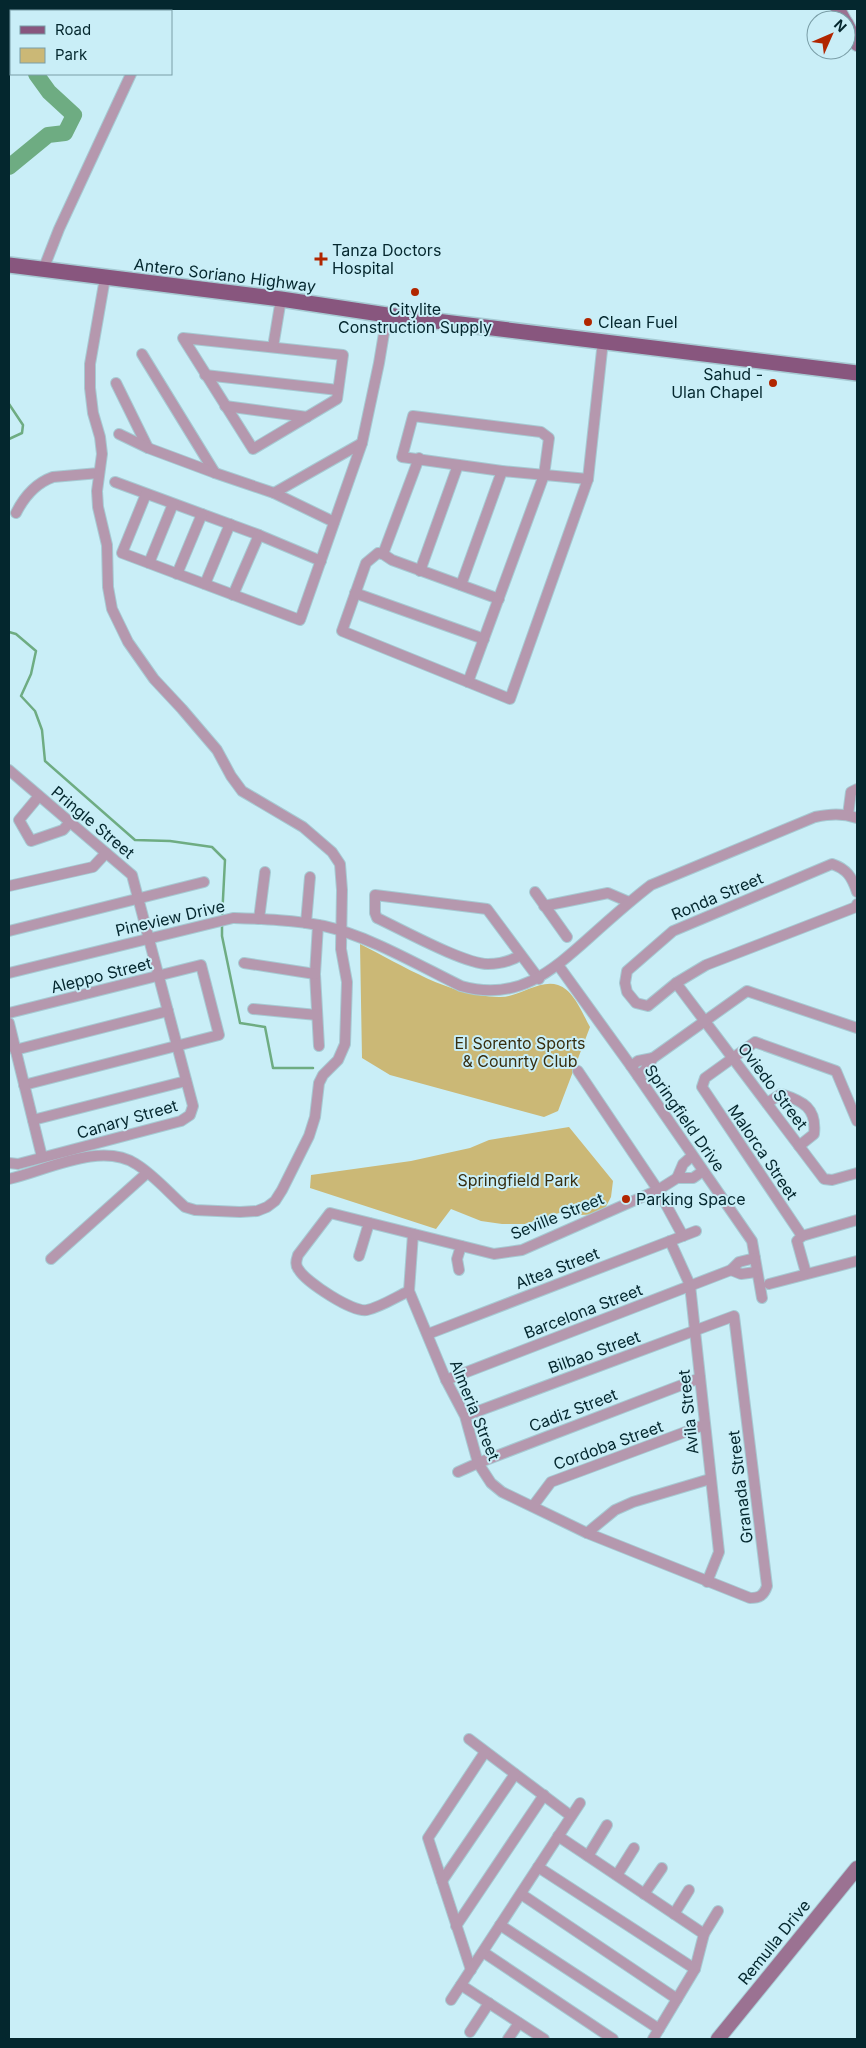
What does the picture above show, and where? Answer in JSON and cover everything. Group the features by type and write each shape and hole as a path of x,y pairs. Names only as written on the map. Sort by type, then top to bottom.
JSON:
{"main road":[{"name":"Antero Soriano Highway","path":"11,267 281,298 387,315 857,373"},
{"name":"Remulla Drive","path":"718,2039 857,1868"}],"street":[{"path":"39,269 131,75"},
{"path":"9,1179 80,1158 116,1156 134,1162 185,1207 195,1210 257,1211 267,1207 275,1201 282,1190 312,1128 319,1083 323,1075 338,1060 344,1044 346,982 340,932 342,890 340,864 332,852 303,827 242,792 217,750 182,708 154,680 128,642 112,609 108,587 106,545 98,506 99,473 102,454 92,405 90,364 105,278"},
{"path":"273,347 281,298"},
{"path":"146,494 122,553 300,620 362,443 387,315"},
{"path":"183,338 273,347 343,355 337,399 253,449 224,406 183,338"},
{"path":"499,599 420,571 378,553 366,563 342,631 510,699 588,479 604,341"},
{"path":"142,354 215,473"},
{"path":"205,375 338,390"},
{"path":"116,383 148,448"},
{"path":"224,406 306,417"},
{"path":"468,682 544,475 549,438 541,432 413,416 402,457 502,471 544,475 588,479"},
{"path":"119,434 148,448 274,493 334,522"},
{"path":"274,493 362,443"},
{"path":"383,554 419,458"},
{"path":"420,571 458,465"},
{"path":"461,585 502,471"},
{"path":"16,514 20,505 32,490 53,476 99,473"},
{"path":"116,482 230,524 321,561"},
{"path":"149,563 173,504"},
{"path":"177,574 202,514"},
{"path":"205,584 230,524"},
{"path":"233,595 258,535"},
{"path":"355,593 484,639"},
{"name":"Pringle Street","path":"9,770 132,875 150,937"},
{"path":"340,932 368,942 461,986 474,989 507,990 538,979 558,965 651,885 815,817 831,814 852,817 851,792 857,789"},
{"path":"39,796 18,820 31,841 63,830 70,822"},
{"path":"9,886 93,867 106,853"},
{"name":"Ronda Street","path":"857,892 852,877 842,868 832,864 673,931 627,971 625,983 627,992 636,1003 648,1006 676,983 706,965 856,907 857,904"},
{"path":"259,919 265,872"},
{"path":"306,923 310,877"},
{"path":"9,931 204,882"},
{"path":"535,892 566,937"},
{"path":"544,906 608,893 630,902"},
{"path":"522,955 501,963 486,964 468,960 377,918 375,913 375,895 488,909 522,955 538,979"},
{"name":"Pineview Drive","path":"9,973 233,918 306,923 340,932"},
{"path":"318,925 315,974 319,1046"},
{"name":"Canary Street","path":"9,1163 18,1164 186,1119 192,1111 193,1106 150,937"},
{"path":"244,963 315,974"},
{"name":"Aleppo Street","path":"9,1013 200,965 219,1035 177,1047"},
{"name":"Springfield Drive","path":"558,965 631,1066 752,1241 762,1298"},
{"name":"Oviedo Street","path":"676,983 824,1179 832,1180 857,1173"},
{"path":"638,1076 646,1070 653,1058 746,990 857,1028"},
{"path":"253,1008 316,1015"},
{"path":"15,1050 168,1011"},
{"path":"9,1023 42,1157"},
{"name":"Malorca Street","path":"802,1236 702,1087 704,1078 755,1042 836,1071 857,1121"},
{"path":"24,1085 177,1047"},
{"path":"631,1066 638,1061 653,1058"},
{"path":"578,1071 658,1190 683,1236"},
{"path":"33,1120 186,1081"},
{"path":"767,1103 781,1094 798,1099 807,1106 816,1121 814,1134 799,1146"},
{"name":"Seville Street","path":"677,1178 683,1164 692,1156"},
{"name":"Seville Street","path":"414,1234 494,1254 522,1250 658,1190 677,1178 693,1178 704,1171"},
{"path":"51,1259 147,1173"},
{"path":"409,1291 368,1310 350,1308 323,1291 299,1270 296,1263 298,1255 330,1212 414,1234"},
{"path":"806,1273 797,1241 802,1236 857,1220"},
{"path":"359,1256 369,1223"},
{"name":"Altea Street","path":"428,1334 696,1231"},
{"name":"Almeria Street","path":"414,1234 409,1291 446,1380 465,1416 478,1462 491,1483 502,1492 587,1533 707,1582"},
{"name":"Avila Street","path":"670,1241 690,1285 719,1552 707,1582"},
{"path":"459,1270 458,1259 461,1246"},
{"name":"Barcelona Street","path":"446,1380 731,1270 739,1262 755,1258"},
{"path":"770,1284 857,1261"},
{"name":"Barcelona Street","path":"731,1270 741,1274 756,1272"},
{"name":"Bilbao Street","path":"465,1416 734,1316"},
{"name":"Granada Street","path":"707,1582 750,1598 762,1596 767,1586 734,1316"},
{"name":"Cadiz Street","path":"458,1472 478,1462 700,1378"},
{"name":"Cordoba Street","path":"533,1506 551,1482 704,1425"},
{"path":"587,1533 615,1510 633,1502 710,1479"},
{"path":"469,1739 571,1816"},
{"path":"470,1970 428,1838 485,1752"},
{"path":"442,1881 515,1774"},
{"path":"456,1926 544,1795"},
{"path":"451,2000 580,1803"},
{"path":"588,1856 607,1825"},
{"path":"558,1836 704,1934"},
{"path":"617,1876 634,1848"},
{"path":"538,1867 695,1969"},
{"path":"644,1894 662,1868"},
{"path":"674,1914 689,1890"},
{"path":"521,1894 677,1999"},
{"path":"653,2039 695,1969 704,1934 718,1911"},
{"path":"500,1925 659,2029"},
{"path":"483,1952 613,2039"},
{"path":"461,1985 544,2039"},
{"path":"470,2032 489,2003"},
{"path":"508,2039 519,2023"}],"green space":[{"name":"El Sorento Sports & Counrty Club","path":"360,944 427,978 462,991 480,995 506,997 536,986 551,984 558,985 569,992 590,1027 558,1111 544,1117 390,1075 362,1058"},
{"name":"Springfield Park","path":"569,1127 613,1181 611,1197 602,1214 580,1215 559,1213 525,1224 502,1224 481,1221 451,1209 436,1229 310,1188 311,1175 411,1161 470,1148 489,1140"}],"waterway":[{"path":"9,167 48,135 65,133 74,115 49,92 37,75"},
{"path":"9,404 23,425 22,433 9,439"},
{"path":"9,632 16,634 36,651 31,674 21,696 35,711 42,730 45,761 135,840 170,841 212,847 225,860 222,918"},
{"path":"222,923 222,936 240,1023 265,1027 273,1068 313,1068"}],"place":[{"name":"Tanza Doctors Hospital","path":"321,259"},
{"name":"Citylite Construction Supply","path":"415,292"},
{"name":"Clean Fuel","path":"588,322"},
{"name":"Sahud - Ulan Chapel","path":"773,383"},
{"name":"Parking Space","path":"626,1199"}]}
